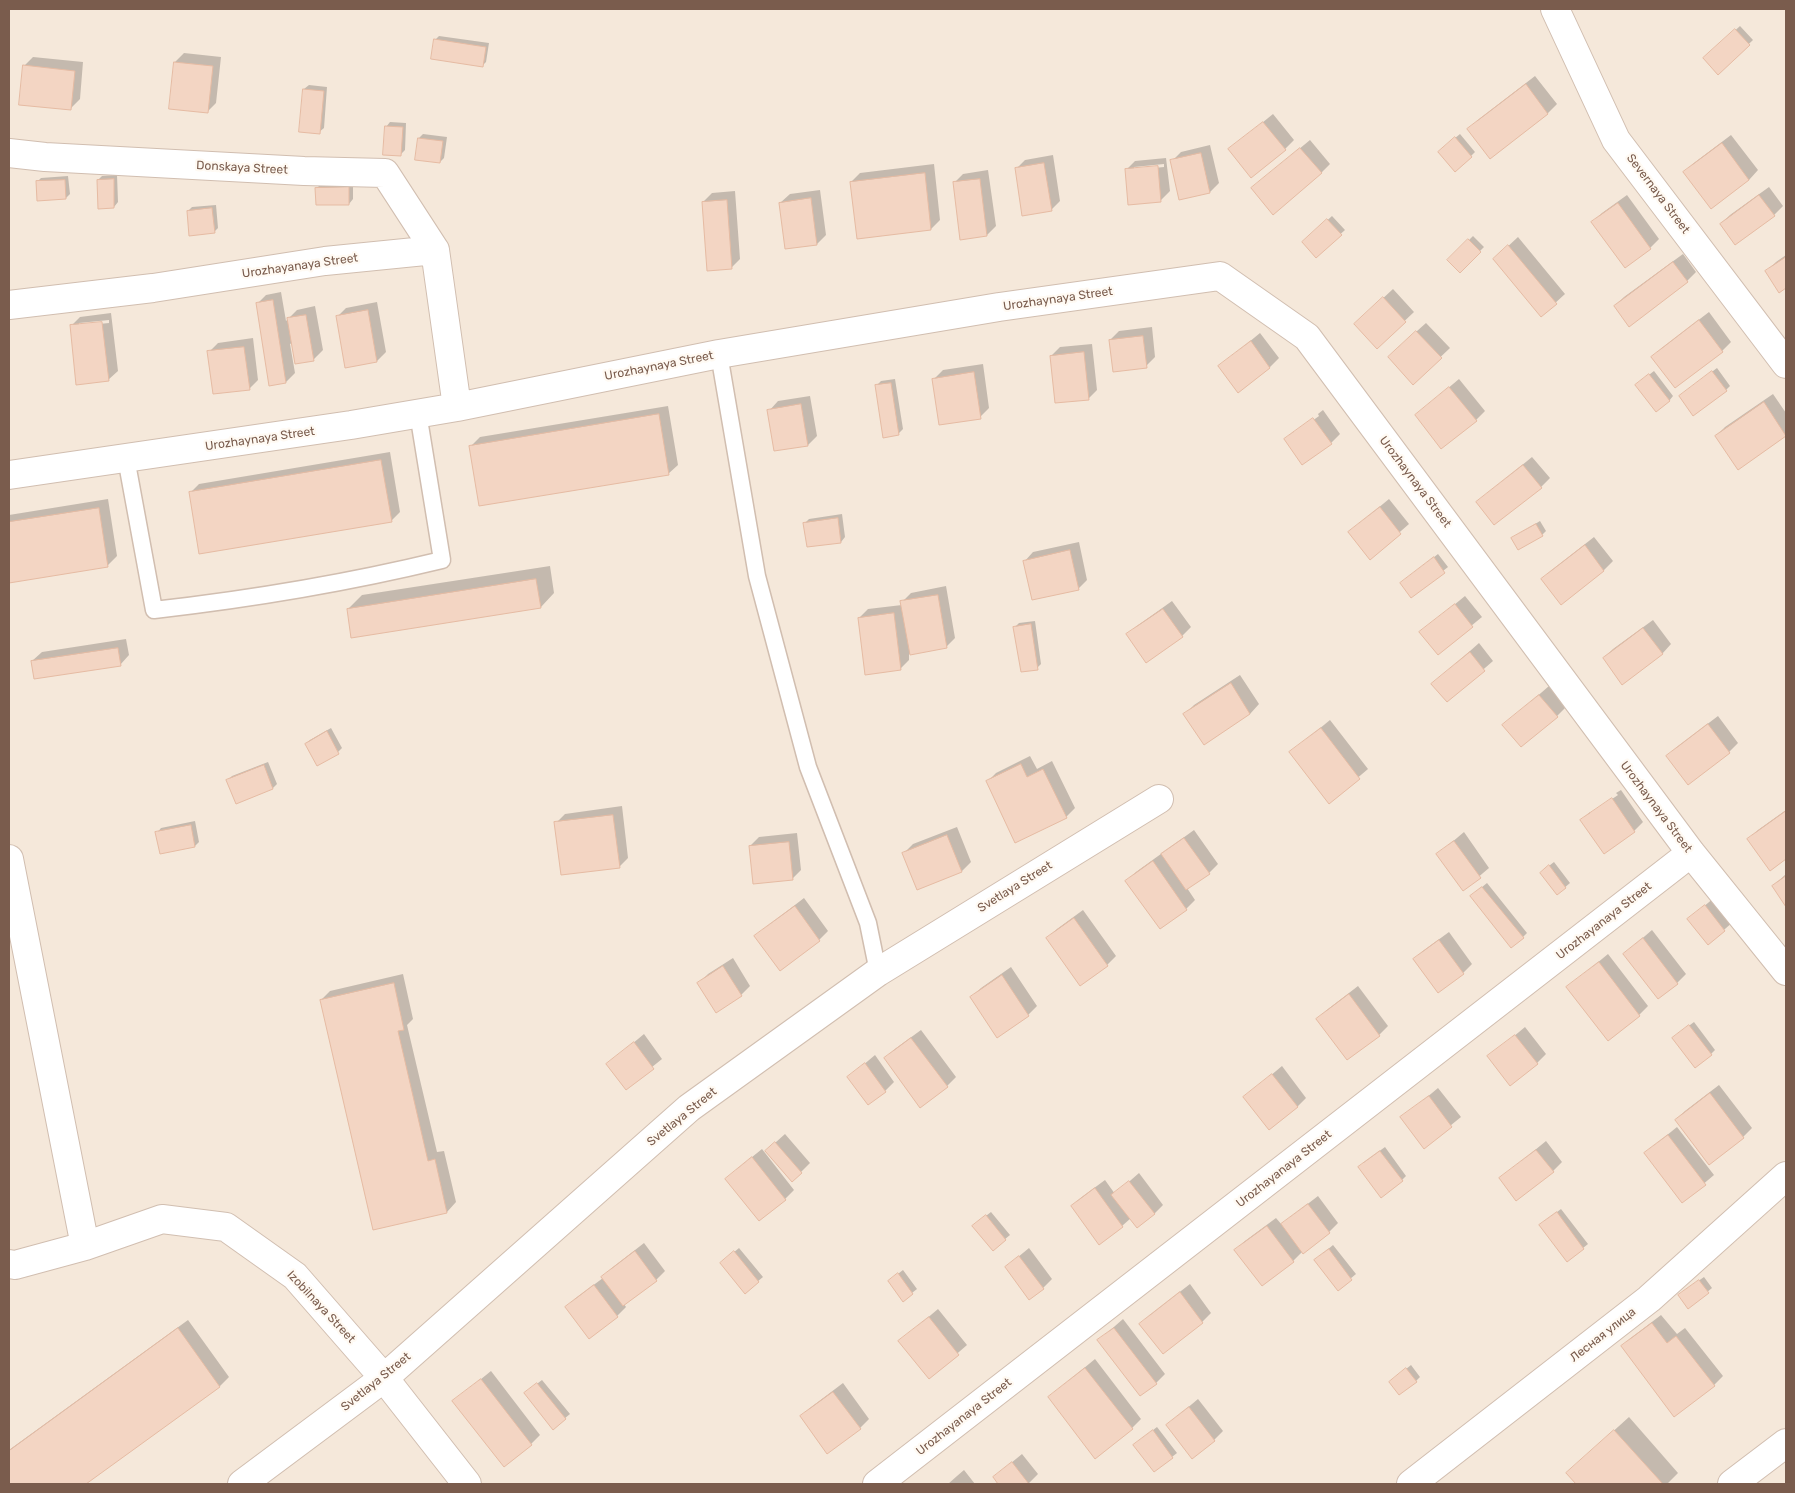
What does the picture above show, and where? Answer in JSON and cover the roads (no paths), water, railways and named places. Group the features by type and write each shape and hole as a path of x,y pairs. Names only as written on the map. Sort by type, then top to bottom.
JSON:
{"street":[{"name":"Severnaya Street","path":"1555,9 1616,140 1786,364"},
{"name":"Donskaya Street","path":"9,153 45,157 285,170 385,173 435,250"},
{"name":"Urozhayanaya Street","path":"9,305 153,288 325,261 435,250"},
{"path":"435,250 456,407"},
{"name":"Urozhaynaya Street","path":"9,475 351,425 456,407 719,354 999,307 1220,276 1307,336 1691,853 1786,971"},
{"name":"Svetlaya Street","path":"242,1484 384,1378 690,1108 878,972 1159,799"},
{"name":"Urozhayanaya Street","path":"877,1484 1691,853"},
{"path":"9,859 85,1246"},
{"name":"Лесная улица","path":"1411,1484 1649,1299 1786,1176"},
{"name":"Izobilnaya Street","path":"9,1264 15,1265 85,1246 162,1219 226,1227 295,1276 384,1378 467,1484"},
{"path":"1732,1484 1786,1443"}],"lane":[{"path":"719,354 758,576 808,767 868,923 878,972"},
{"path":"126,458 154,610 234,601 377,576 442,560 418,413"}]}
